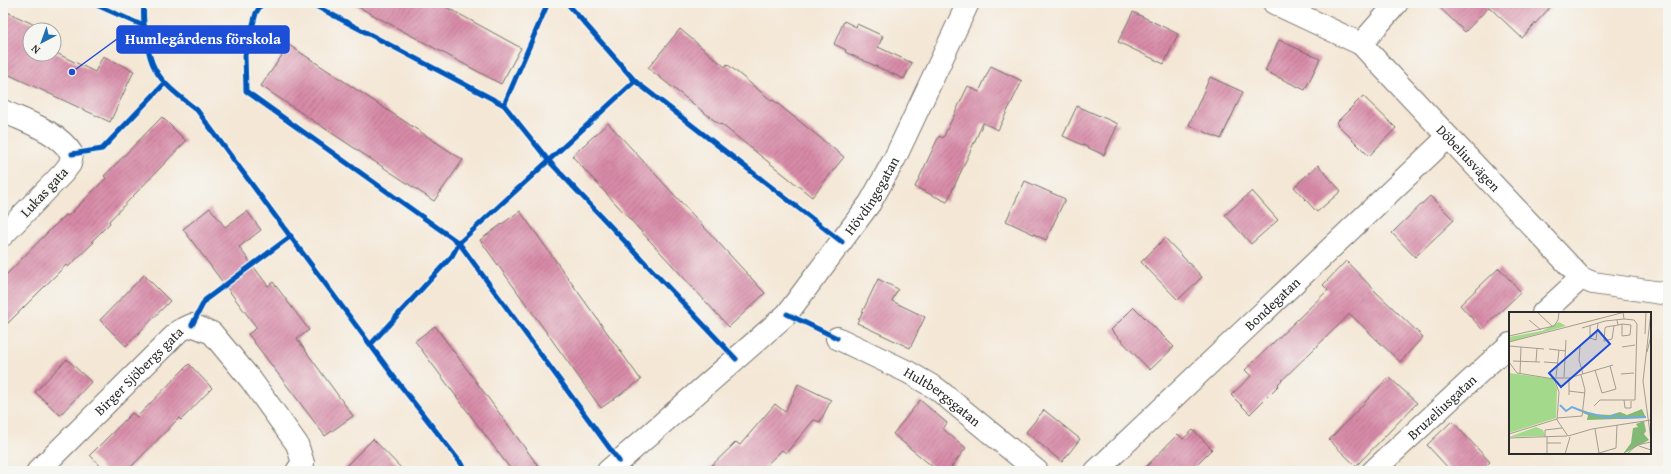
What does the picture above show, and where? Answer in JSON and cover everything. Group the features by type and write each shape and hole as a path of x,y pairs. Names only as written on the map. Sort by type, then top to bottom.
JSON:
{"street":[{"name":"Hövdingegatan","path":"608,471 787,314 870,203 896,158 968,3"},
{"name":"Döbeliusvägen","path":"1274,3 1361,44 1581,278 1593,283 1668,294"},
{"path":"1361,44 1397,3"},
{"name":"Lukas gata","path":"3,111 54,136 66,145 72,154 70,164 63,173 3,235"},
{"name":"Bondegatan","path":"1096,471 1448,137"},
{"path":"1544,312 1581,278"},
{"name":"Birger Sjöbergs gata","path":"38,471 179,331 192,325 212,333 251,380 297,444 303,463 297,471"},
{"name":"Hultbergsgatan","path":"836,338 908,372 937,389 1037,471"},
{"name":"Bruzeliusgatan","path":"1373,471 1509,345"}],"building":[{"path":"351,3 439,3 521,48 501,84"},
{"path":"1435,3 1554,3 1522,38 1489,7 1465,32"},
{"path":"3,10 28,22 22,22 22,62 62,62 62,56 95,72 103,56 134,71 110,122 3,72"},
{"path":"1133,12 1178,34 1164,64 1118,42"},
{"path":"844,21 856,27 857,24 883,36 878,47 912,63 904,79 845,52 846,50 834,44"},
{"path":"680,29 725,67 727,64 844,157 812,197 648,68"},
{"path":"1279,40 1320,59 1305,90 1265,71"},
{"path":"289,45 463,160 434,201 261,86"},
{"path":"991,66 1022,81 998,130 983,123 947,202 915,187 939,136 943,138 968,86 979,92"},
{"path":"1210,77 1243,92 1221,139 1189,125"},
{"path":"1363,96 1396,128 1369,156 1336,123"},
{"path":"1077,106 1118,124 1104,155 1063,136"},
{"path":"162,117 186,141 109,221 110,223 92,241 94,242 68,267 66,265 3,328 3,278 53,227 66,215 68,216 106,178 104,176"},
{"path":"608,123 765,293 729,327 572,156"},
{"path":"1318,165 1341,191 1317,212 1294,187"},
{"path":"1025,181 1065,199 1046,240 1006,221"},
{"path":"1252,191 1278,220 1251,244 1225,215"},
{"path":"1430,196 1454,220 1415,257 1392,233"},
{"path":"210,208 225,227 247,211 261,230 239,247 268,286 273,282 309,330 297,339 353,416 325,436 248,334 257,328 183,229"},
{"path":"520,211 641,380 601,408 480,240"},
{"path":"1165,238 1202,277 1178,300 1141,262"},
{"path":"1346,261 1423,337 1400,362 1350,314 1278,384 1279,385 1250,414 1231,395 1251,376 1245,370 1328,290 1323,285"},
{"path":"1499,268 1521,292 1482,329 1460,305"},
{"path":"144,275 170,301 126,346 100,320"},
{"path":"878,279 898,289 892,301 925,317 910,348 857,323"},
{"path":"1134,307 1174,347 1150,370 1111,330"},
{"path":"435,326 542,471 512,471 415,341"},
{"path":"67,359 91,382 60,415 35,392"},
{"path":"189,364 212,388 181,420 179,418 127,471 105,471 90,455 132,413 137,417"},
{"path":"1389,377 1417,403 1356,466 1329,440"},
{"path":"798,384 831,400 820,422 814,420 786,453 782,450 760,471 706,471 736,442 740,445 775,404 785,412"},
{"path":"920,400 947,423 943,429 966,448 948,471 938,471 893,434"},
{"path":"1044,410 1080,439 1062,462 1026,432"},
{"path":"1452,421 1490,462 1480,471 1451,471 1427,445"},
{"path":"1193,430 1212,449 1190,471 1142,471 1178,434 1183,439"},
{"path":"373,439 404,471 341,471"}],"cycle path":[{"path":"92,3 144,26"},
{"path":"144,3 147,46 152,63 163,81 197,110 397,381 467,471"},
{"path":"262,3 256,13 245,55 246,91 459,243 619,461"},
{"path":"310,3 504,105 548,160 736,359"},
{"path":"504,105 548,3"},
{"path":"567,3 635,81 842,242"},
{"path":"371,344 452,256 459,243 635,81"},
{"path":"72,154 102,149 165,83"},
{"path":"192,325 205,300 291,236"},
{"path":"787,314 837,338"}],"place":[{"name":"Humlegårdens förskola","path":"72,72"}]}
